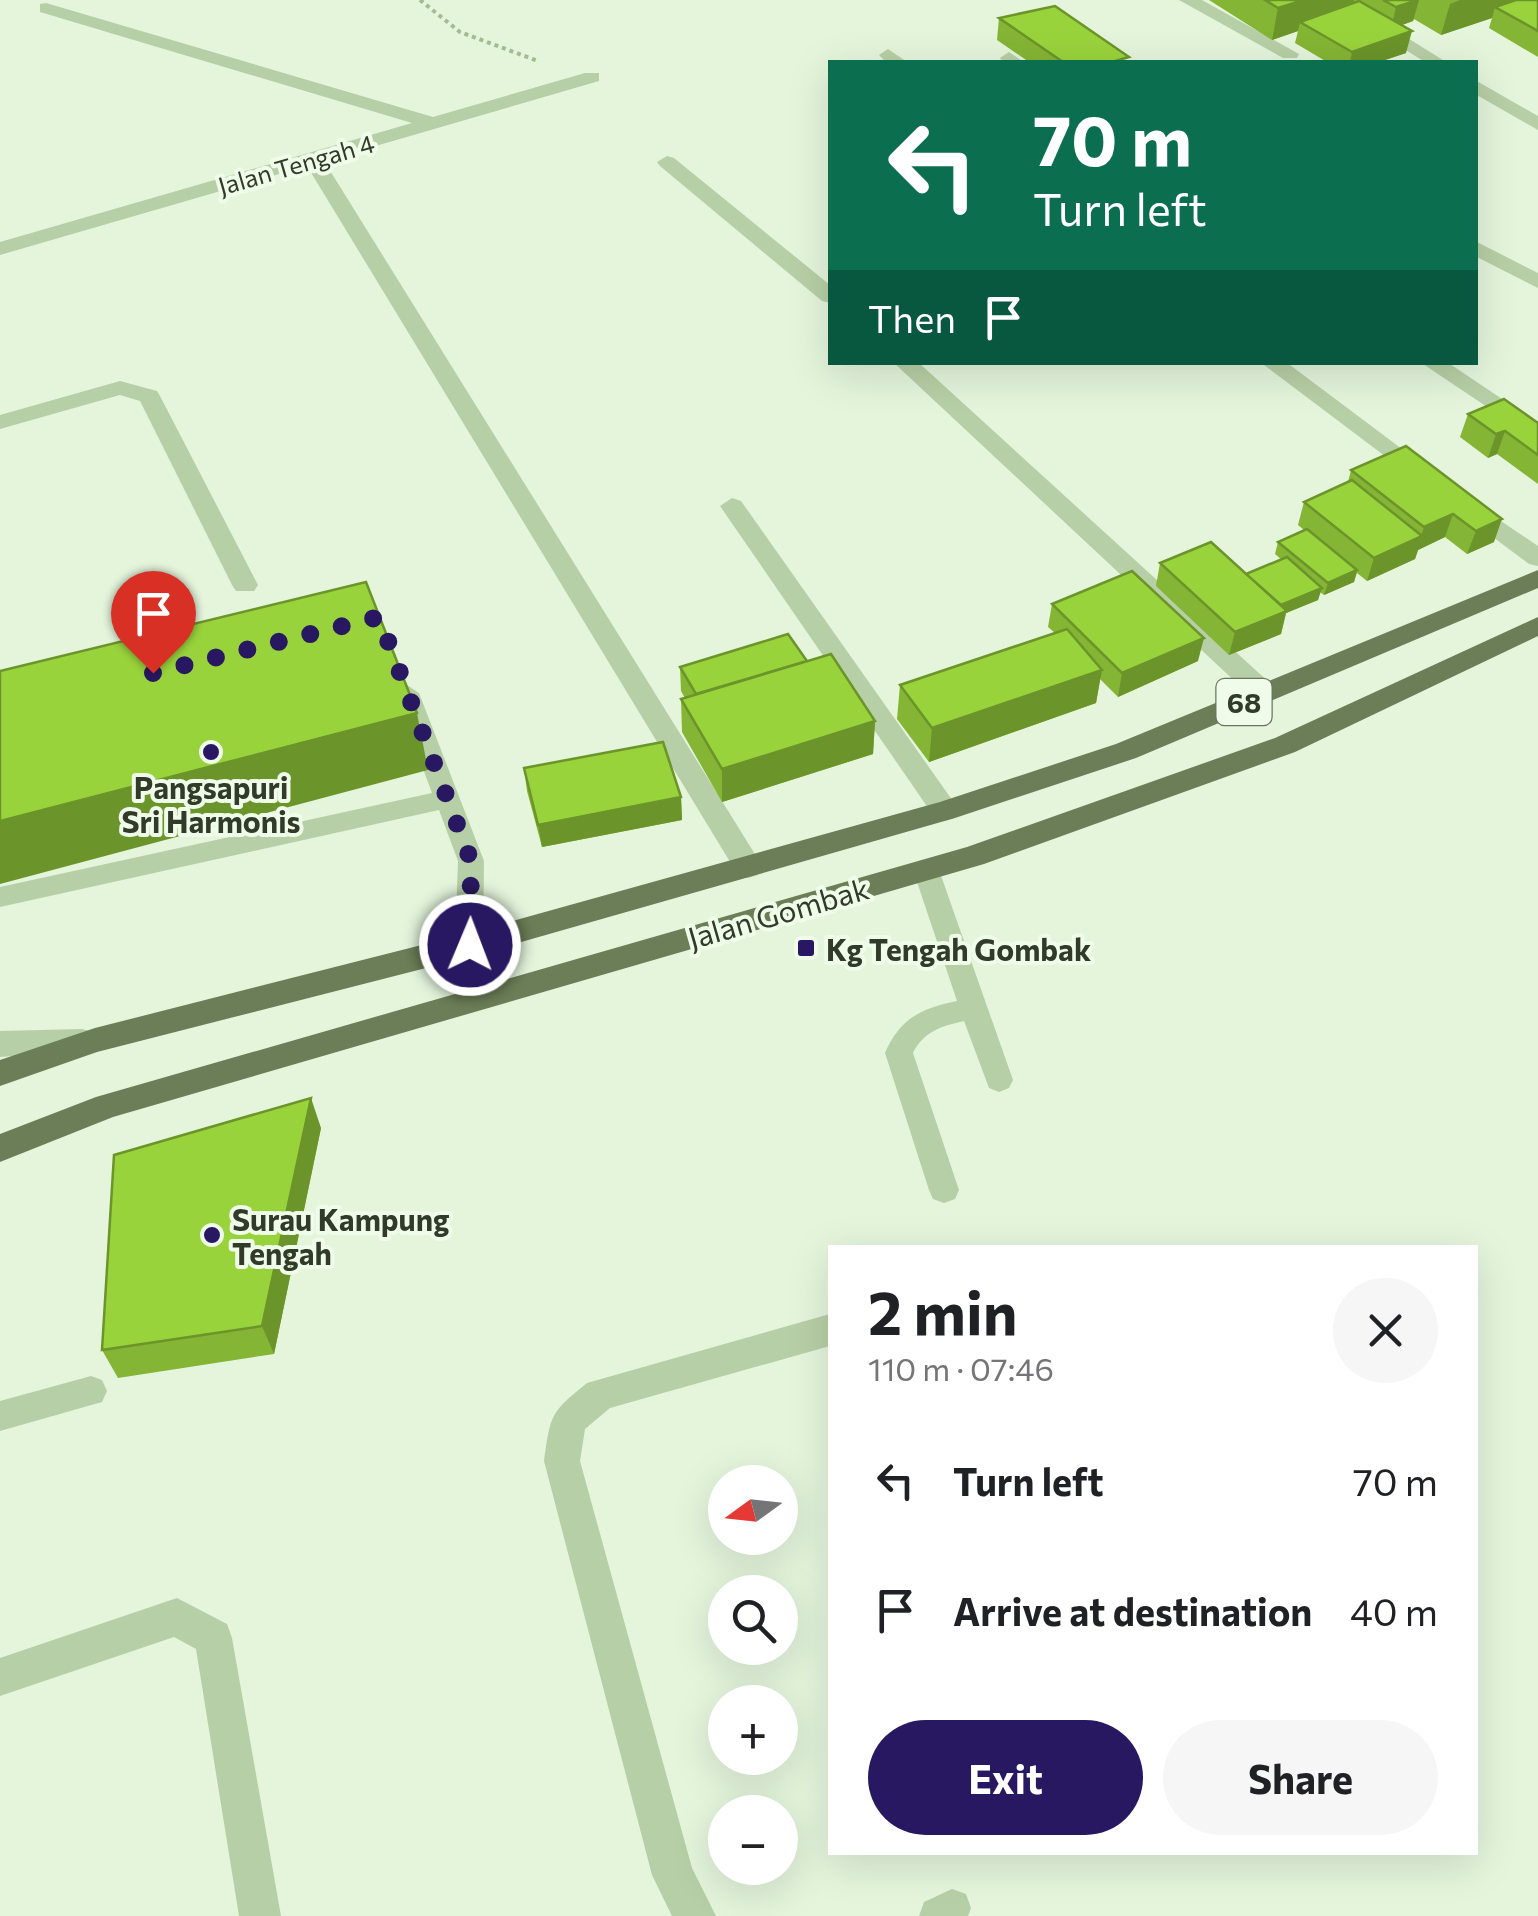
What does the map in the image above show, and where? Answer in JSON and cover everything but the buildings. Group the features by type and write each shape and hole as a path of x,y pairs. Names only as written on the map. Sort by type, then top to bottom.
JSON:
{"main road":[{"name":"Jalan Gombak","path":"0,1073 95,1040 470,945 945,811 1126,750 1538,578"},
{"name":"Jalan Gombak","path":"0,1148 107,1106 926,870 1285,745 1538,626"}],"street":[{"path":"1188,0 1290,54"},
{"path":"1334,0 1434,60"},
{"path":"46,8 436,124"},
{"name":"Jalan Tengah 4","path":"0,248 589,78"},
{"path":"1478,88 1538,124"},
{"path":"313,158 748,867"},
{"path":"666,162 828,294"},
{"path":"13,226 38,238"},
{"path":"1478,249 1538,282"},
{"path":"907,365 1264,694"},
{"path":"1275,365 1538,558"},
{"path":"1436,365 1538,434"},
{"path":"0,422 120,388 149,396 245,585"},
{"path":"732,506 945,811"},
{"path":"0,1044 42,1046 95,1040"},
{"path":"695,1916 673,1875 562,1461 568,1422 600,1395 828,1331"},
{"path":"0,1677 177,1617 213,1638 260,1916"}],"lane":[{"path":"399,672 471,861 470,945"},
{"path":"0,897 446,799"},
{"path":"926,870 998,1080"},
{"path":"944,1190 899,1053 904,1036 924,1020 974,1008"},
{"path":"0,1416 91,1391"}],"path":[{"path":"420,0 436,18 461,33 589,78"}],"place":[{"name":"Pangsapuri Sri Harmonis","path":"211,752"},
{"name":"Kg Tengah Gombak","path":"806,948"},
{"name":"Surau Kampung Tengah","path":"212,1235"}],"route":[{"path":"153,673 379,617 471,861 470,945"}]}
